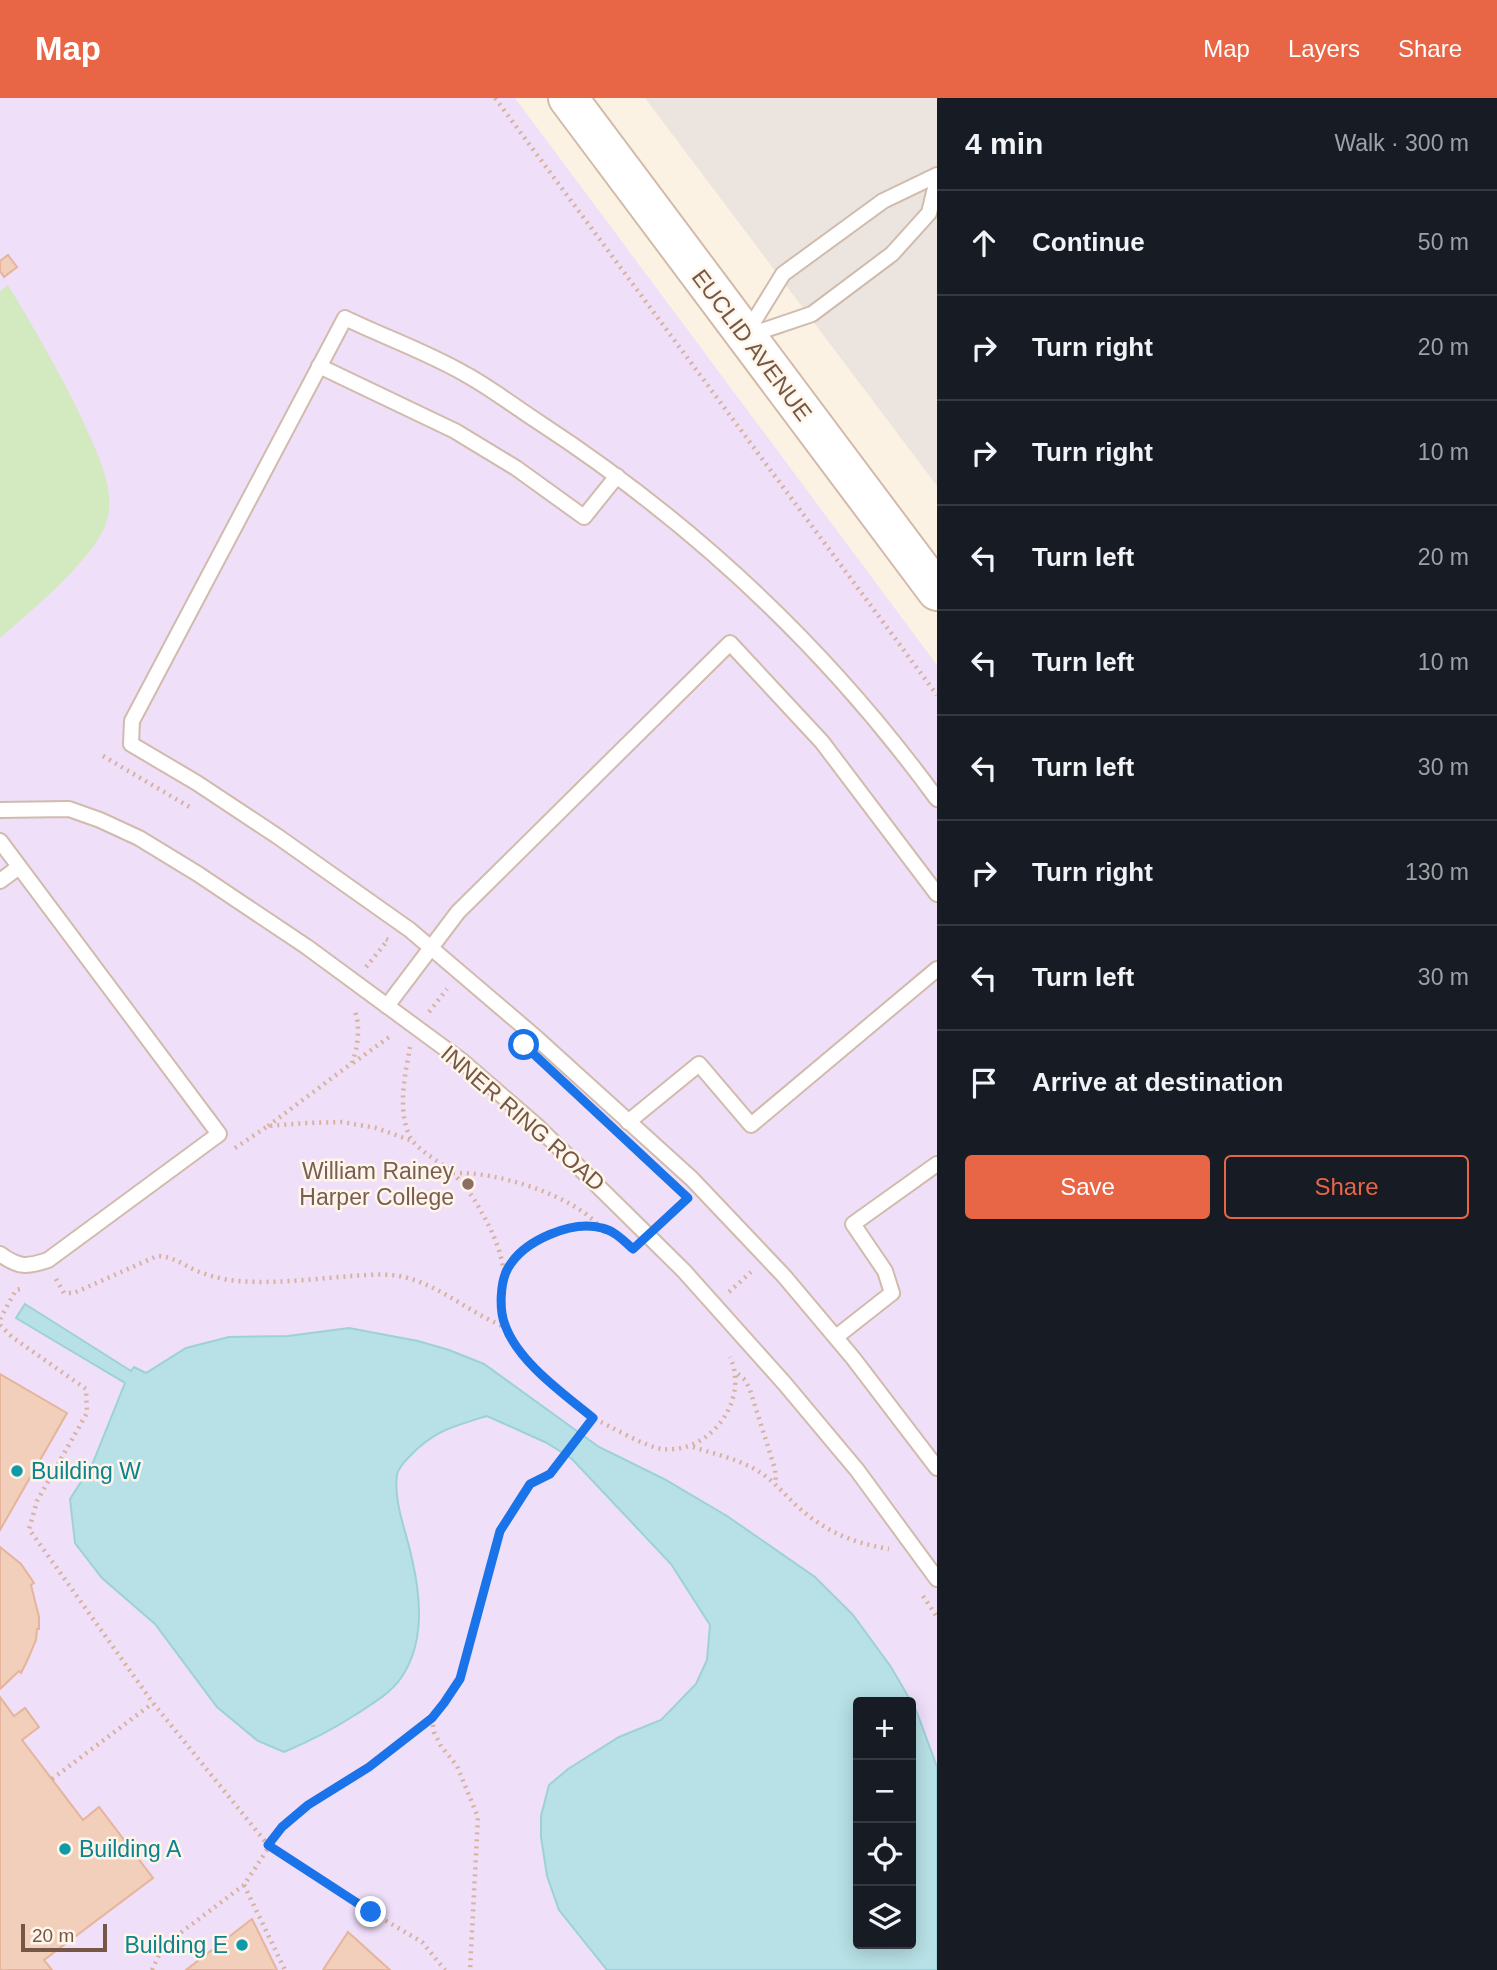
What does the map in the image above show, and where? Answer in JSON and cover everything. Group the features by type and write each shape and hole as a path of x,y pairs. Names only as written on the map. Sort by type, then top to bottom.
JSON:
{"main road":[{"name":"EUCLID AVENUE","path":"568,98 937,591"}],"lane":[{"path":"745,336 783,274 883,201 937,178"},
{"path":"745,336 813,314 892,254 929,213 937,178"},
{"path":"937,799 905,755 814,649 716,554 596,460 465,374 345,318 132,721 131,744 197,783 277,836 432,948 692,1178 784,1276 836,1337 937,1468"},
{"path":"320,366 456,431 516,468 584,517 617,476"},
{"path":"387,1006 458,912 730,643 822,742 937,894"},
{"name":"INNER RING ROAD","path":"0,810 69,809 139,838 307,947 462,1061 537,1126 648,1233 715,1305 857,1470 937,1579"},
{"path":"0,841 219,1134 48,1260 29,1266 12,1262 0,1254"},
{"path":"0,881 19,867"},
{"path":"628,1122 699,1064 751,1125 937,969"},
{"path":"836,1337 892,1293 884,1271 853,1224 937,1164"}],"path":[{"path":"495,98 937,695"},
{"path":"103,756 198,812"},
{"path":"378,933 388,940"},
{"path":"417,1028 450,985"},
{"path":"351,1002 357,1016 352,1063"},
{"path":"227,1155 393,1034"},
{"path":"410,1047 403,1106 405,1124 411,1140"},
{"path":"268,1126 342,1122 376,1128 411,1140 453,1173 484,1215 495,1240 504,1277 502,1310 505,1327 522,1353 551,1385 593,1418 660,1450 692,1446 724,1418 735,1393 737,1374 727,1351"},
{"path":"453,1173 472,1172 528,1186 582,1210 633,1249 688,1198 679,1189"},
{"path":"504,1277 517,1258 544,1237 577,1227 601,1227"},
{"path":"47,1282 57,1279 64,1293 74,1293 158,1256 170,1256 197,1271 236,1281 401,1276 422,1282 484,1319 505,1327"},
{"path":"715,1305 755,1268"},
{"path":"9,1287 16,1290 26,1287"},
{"path":"0,1319 16,1290"},
{"path":"0,1325 12,1337 86,1389 87,1413 37,1501 29,1530 152,1703 268,1845 422,1942 445,1970"},
{"path":"737,1374 745,1380 750,1390 775,1469 776,1485"},
{"path":"152,1970 163,1946 244,1885 282,1827 308,1805 369,1767 432,1718 460,1679 500,1531 530,1484 550,1474 593,1418"},
{"path":"692,1446 758,1471 808,1515 829,1529 849,1541 890,1549 897,1560"},
{"path":"918,1589 937,1617"},
{"path":"52,1779 152,1703"},
{"path":"432,1718 441,1746 457,1766 478,1817 470,1970"},
{"path":"244,1885 285,1970"}],"shaded area":[{"name":"William Rainey Harper College","path":"0,98 515,98 937,665 937,1970 0,1970"},
{"path":"645,98 937,98 937,486"}],"green space":[{"path":"8,285 82,419 102,467 109,503 105,526 87,554 58,586 0,638 0,291"}],"water":[{"path":"25,1304 131,1371 134,1367 146,1373 186,1348 229,1337 288,1336 349,1328 418,1341 449,1350 484,1364 599,1447 664,1479 727,1516 815,1577 853,1615 891,1667 908,1697 853,1697 853,1949 916,1949 916,1710 937,1767 937,1970 607,1970 559,1910 547,1876 541,1816 549,1785 568,1769 619,1737 661,1720 696,1684 707,1660 710,1625 671,1564 572,1459 547,1443 487,1416 436,1435 403,1463 397,1475 399,1506 410,1549 419,1605 414,1650 401,1678 380,1699 329,1730 284,1752 258,1741 217,1707 155,1624 102,1578 75,1543 70,1499 92,1465 125,1383 16,1318"}],"building":[{"path":"8,255 17,267 4,277 0,271 0,261"},
{"name":"Building W","path":"0,1374 67,1413 0,1530"},
{"path":"0,1547 21,1564 34,1583 31,1585 39,1617 39,1629 21,1673 19,1671 0,1689"},
{"name":"Building A","path":"0,1697 14,1716 25,1708 39,1727 22,1740 83,1820 99,1807 153,1878 44,1960 52,1970 0,1970"},
{"name":"Building E","path":"252,1919 277,1970 186,1970"},
{"path":"348,1932 390,1970 323,1970"}],"place":[{"name":"William Rainey Harper College","path":"468,1184"},
{"name":"Building W","path":"17,1471"},
{"name":"Building A","path":"65,1849"},
{"name":"Building E","path":"242,1945"}],"route":[{"path":"371,1912 268,1845 282,1827 308,1805 369,1767 432,1718 444,1703 460,1679 500,1531 519,1497 530,1484 550,1474 593,1418 551,1385 522,1353 505,1327 502,1310 504,1277 509,1266 524,1251 544,1237 577,1227 601,1227 614,1233 633,1249 688,1198 524,1045"}]}
